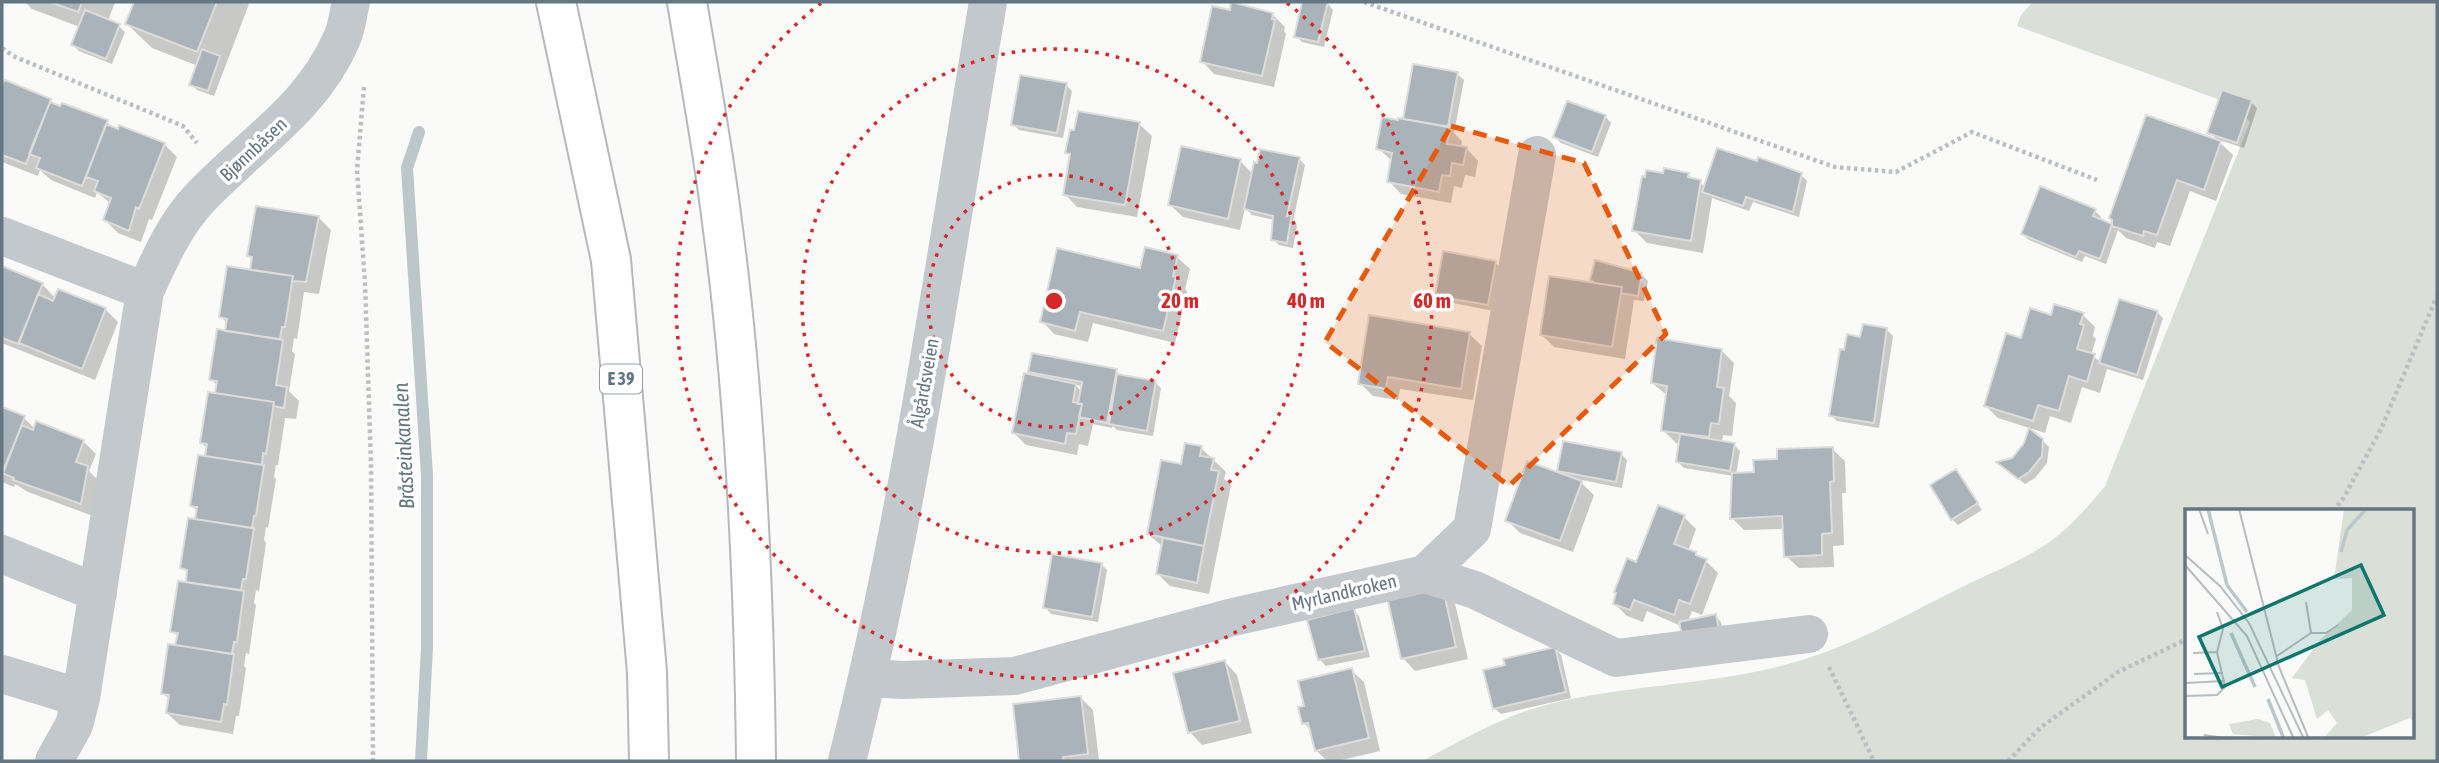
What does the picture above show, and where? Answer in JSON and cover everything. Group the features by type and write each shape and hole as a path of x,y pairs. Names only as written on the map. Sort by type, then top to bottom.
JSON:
{"highway":[{"name":"E 39","path":"556,2 611,260 647,672 649,761"},
{"path":"687,2 723,223 740,397 754,637 756,761"}],"street":[{"name":"Bjønnbåsen","path":"69,756 81,698 145,291 173,232 198,200 302,102 326,71 343,36 351,2"},
{"name":"Ålgårdsveien","path":"847,761 868,678 911,458 988,2"},
{"path":"1537,155 1472,529 1425,573 1475,590 1616,659 1819,650"},
{"path":"2,236 145,291"},
{"path":"2,554 98,593"},
{"name":"Myrlandkroken","path":"868,678 903,680 1015,676 1229,618 1425,573"},
{"path":"2,674 81,698"}],"path":[{"path":"1364,2 1835,167 1896,172 1972,132 2097,180"},
{"path":"2,48 13,56 183,126 224,176"},
{"path":"368,75 364,87 357,170 365,283 371,464 373,761"},
{"path":"2335,509 2343,499 2381,429 2437,296"},
{"path":"2008,761 2041,727 2118,672 2185,640"},
{"path":"1819,650 1874,761"}],"highlighted area":[{"path":"1451,126 1584,163 1666,334 1509,486 1325,342"}],"shaded area":[{"path":"2033,2 2437,2 2437,761 1422,761 1495,723 1542,706 1601,694 1751,673 1828,651 1873,632 2035,551 2070,525 2105,486 2250,122 2234,105 2017,26 2021,15"}],"building":[{"path":"50,2 82,2 78,12"},
{"path":"134,2 217,2 197,52 125,24"},
{"path":"1231,2 1273,13 1272,19 1275,20 1262,76 1200,62 1212,6 1230,10"},
{"path":"1302,2 1328,2 1318,42 1294,37"},
{"path":"85,10 120,24 106,59 71,45"},
{"path":"202,49 220,56 208,91 189,85"},
{"path":"1413,64 1458,72 1448,127 1403,119"},
{"path":"1020,75 1067,83 1057,133 1011,125"},
{"path":"5,80 51,99 26,164 2,155 2,84"},
{"path":"2222,90 2252,100 2237,143 2207,133"},
{"path":"1567,101 1606,115 1592,152 1553,137"},
{"path":"50,102 60,106 62,103 108,120 82,186 36,168 40,158 29,154"},
{"path":"1078,111 1140,122 1125,205 1063,195 1070,154 1065,153"},
{"path":"2146,115 2221,141 2204,190 2177,180 2157,235 2144,231 2143,236 2112,226 2112,220 2109,218"},
{"path":"1382,117 1451,127 1447,144 1467,147 1463,165 1452,163 1450,176 1442,175 1439,192 1387,182 1392,153 1376,149"},
{"path":"106,124 118,129 119,125 165,143 139,209 136,207 129,231 103,220 111,198 94,191 98,181 86,177"},
{"path":"1181,146 1241,159 1228,219 1168,205"},
{"path":"1717,148 1757,161 1758,157 1802,173 1793,212 1746,197 1743,206 1702,192"},
{"path":"1260,149 1300,157 1287,216 1292,214 1287,243 1271,240 1273,216 1244,209 1254,162 1257,163"},
{"path":"1664,168 1689,173 1688,177 1701,180 1691,241 1632,231 1642,176 1645,177 1646,170 1663,173"},
{"path":"2040,186 2096,209 2093,216 2112,224 2100,259 2079,251 2076,257 2021,234"},
{"path":"256,206 319,216 306,282 292,281 293,276 250,270 252,257 247,256"},
{"path":"1145,247 1178,255 1173,276 1176,277 1163,331 1080,312 1075,331 1040,322 1057,248 1140,268"},
{"path":"1443,251 1496,261 1488,305 1435,296"},
{"path":"1595,260 1642,273 1638,296 1621,293 1622,287 1590,280"},
{"path":"2,266 43,283 18,344 2,338"},
{"path":"227,266 293,276 285,327 282,327 280,339 225,331 227,319 219,317"},
{"path":"1549,276 1622,287 1612,347 1540,335"},
{"path":"58,289 106,308 82,369 19,343 38,294 53,301"},
{"path":"2119,299 2158,311 2137,375 2099,363"},
{"path":"2054,304 2084,313 2080,324 2084,325 2077,349 2095,354 2087,382 2069,376 2059,411 2038,405 2033,421 1984,406 2006,333 2021,338 2030,308 2051,315"},
{"path":"1369,315 1470,332 1461,389 1388,377 1386,389 1358,384"},
{"path":"1863,324 1887,328 1874,423 1829,416 1840,349 1844,350 1847,334 1860,337"},
{"path":"217,329 283,340 276,385 287,387 284,408 273,406 274,402 215,393 217,381 209,380"},
{"path":"1657,338 1722,349 1717,387 1724,388 1719,424 1711,423 1709,437 1661,431 1667,386 1651,383"},
{"path":"1032,353 1117,369 1107,423 1079,417 1082,404 1078,404 1082,382 1028,372"},
{"path":"1024,373 1076,384 1073,402 1082,404 1076,434 1067,433 1065,444 1012,433"},
{"path":"1117,374 1156,381 1147,431 1109,424"},
{"path":"208,392 274,402 262,465 205,456 207,444 200,443"},
{"path":"2,407 25,416 2,476"},
{"path":"36,421 84,440 76,462 88,466 81,504 13,480 14,478 2,473 22,425 33,430"},
{"path":"2029,428 2043,439 2042,456 2029,472 2018,479 1996,462 2012,458 2024,443"},
{"path":"1680,434 1735,443 1730,471 1676,462"},
{"path":"1563,441 1622,452 1616,482 1557,471"},
{"path":"1185,443 1202,446 1200,456 1214,458 1211,470 1219,471 1204,546 1147,534 1161,460 1181,464"},
{"path":"1833,447 1834,481 1830,482 1832,533 1822,534 1822,555 1784,557 1782,516 1730,519 1732,473 1754,472 1753,460 1777,459 1777,449"},
{"path":"198,455 264,465 252,528 195,519 197,507 190,506"},
{"path":"1527,461 1582,481 1560,541 1505,521"},
{"path":"1956,469 1978,503 1951,520 1930,485"},
{"path":"1658,505 1685,515 1674,544 1707,559 1690,604 1679,600 1674,615 1634,600 1630,610 1613,604 1614,592 1627,558 1636,562"},
{"path":"188,518 254,528 246,579 243,579 241,590 186,582 187,570 180,568"},
{"path":"1163,538 1204,546 1197,583 1156,574"},
{"path":"1052,554 1102,563 1092,617 1043,608"},
{"path":"178,581 244,591 237,642 234,642 232,654 175,645 178,633 170,632"},
{"path":"1442,584 1456,647 1401,659 1387,597"},
{"path":"1354,608 1365,651 1318,660 1307,620"},
{"path":"1716,614 1721,640 1685,648 1679,622"},
{"path":"168,644 234,654 227,705 224,704 221,722 166,713 169,695 161,694"},
{"path":"1555,647 1566,692 1493,709 1483,670 1505,665 1503,659"},
{"path":"1225,660 1240,721 1188,733 1173,673"},
{"path":"1352,668 1369,738 1315,751 1308,723 1302,724 1298,707 1304,706 1298,681"},
{"path":"1081,696 1088,754 1063,757 1064,761 1019,761 1013,704"}],"waterway":[{"name":"Bråsteinkanalen","path":"419,132 407,168 427,475 427,648 421,761"}]}
